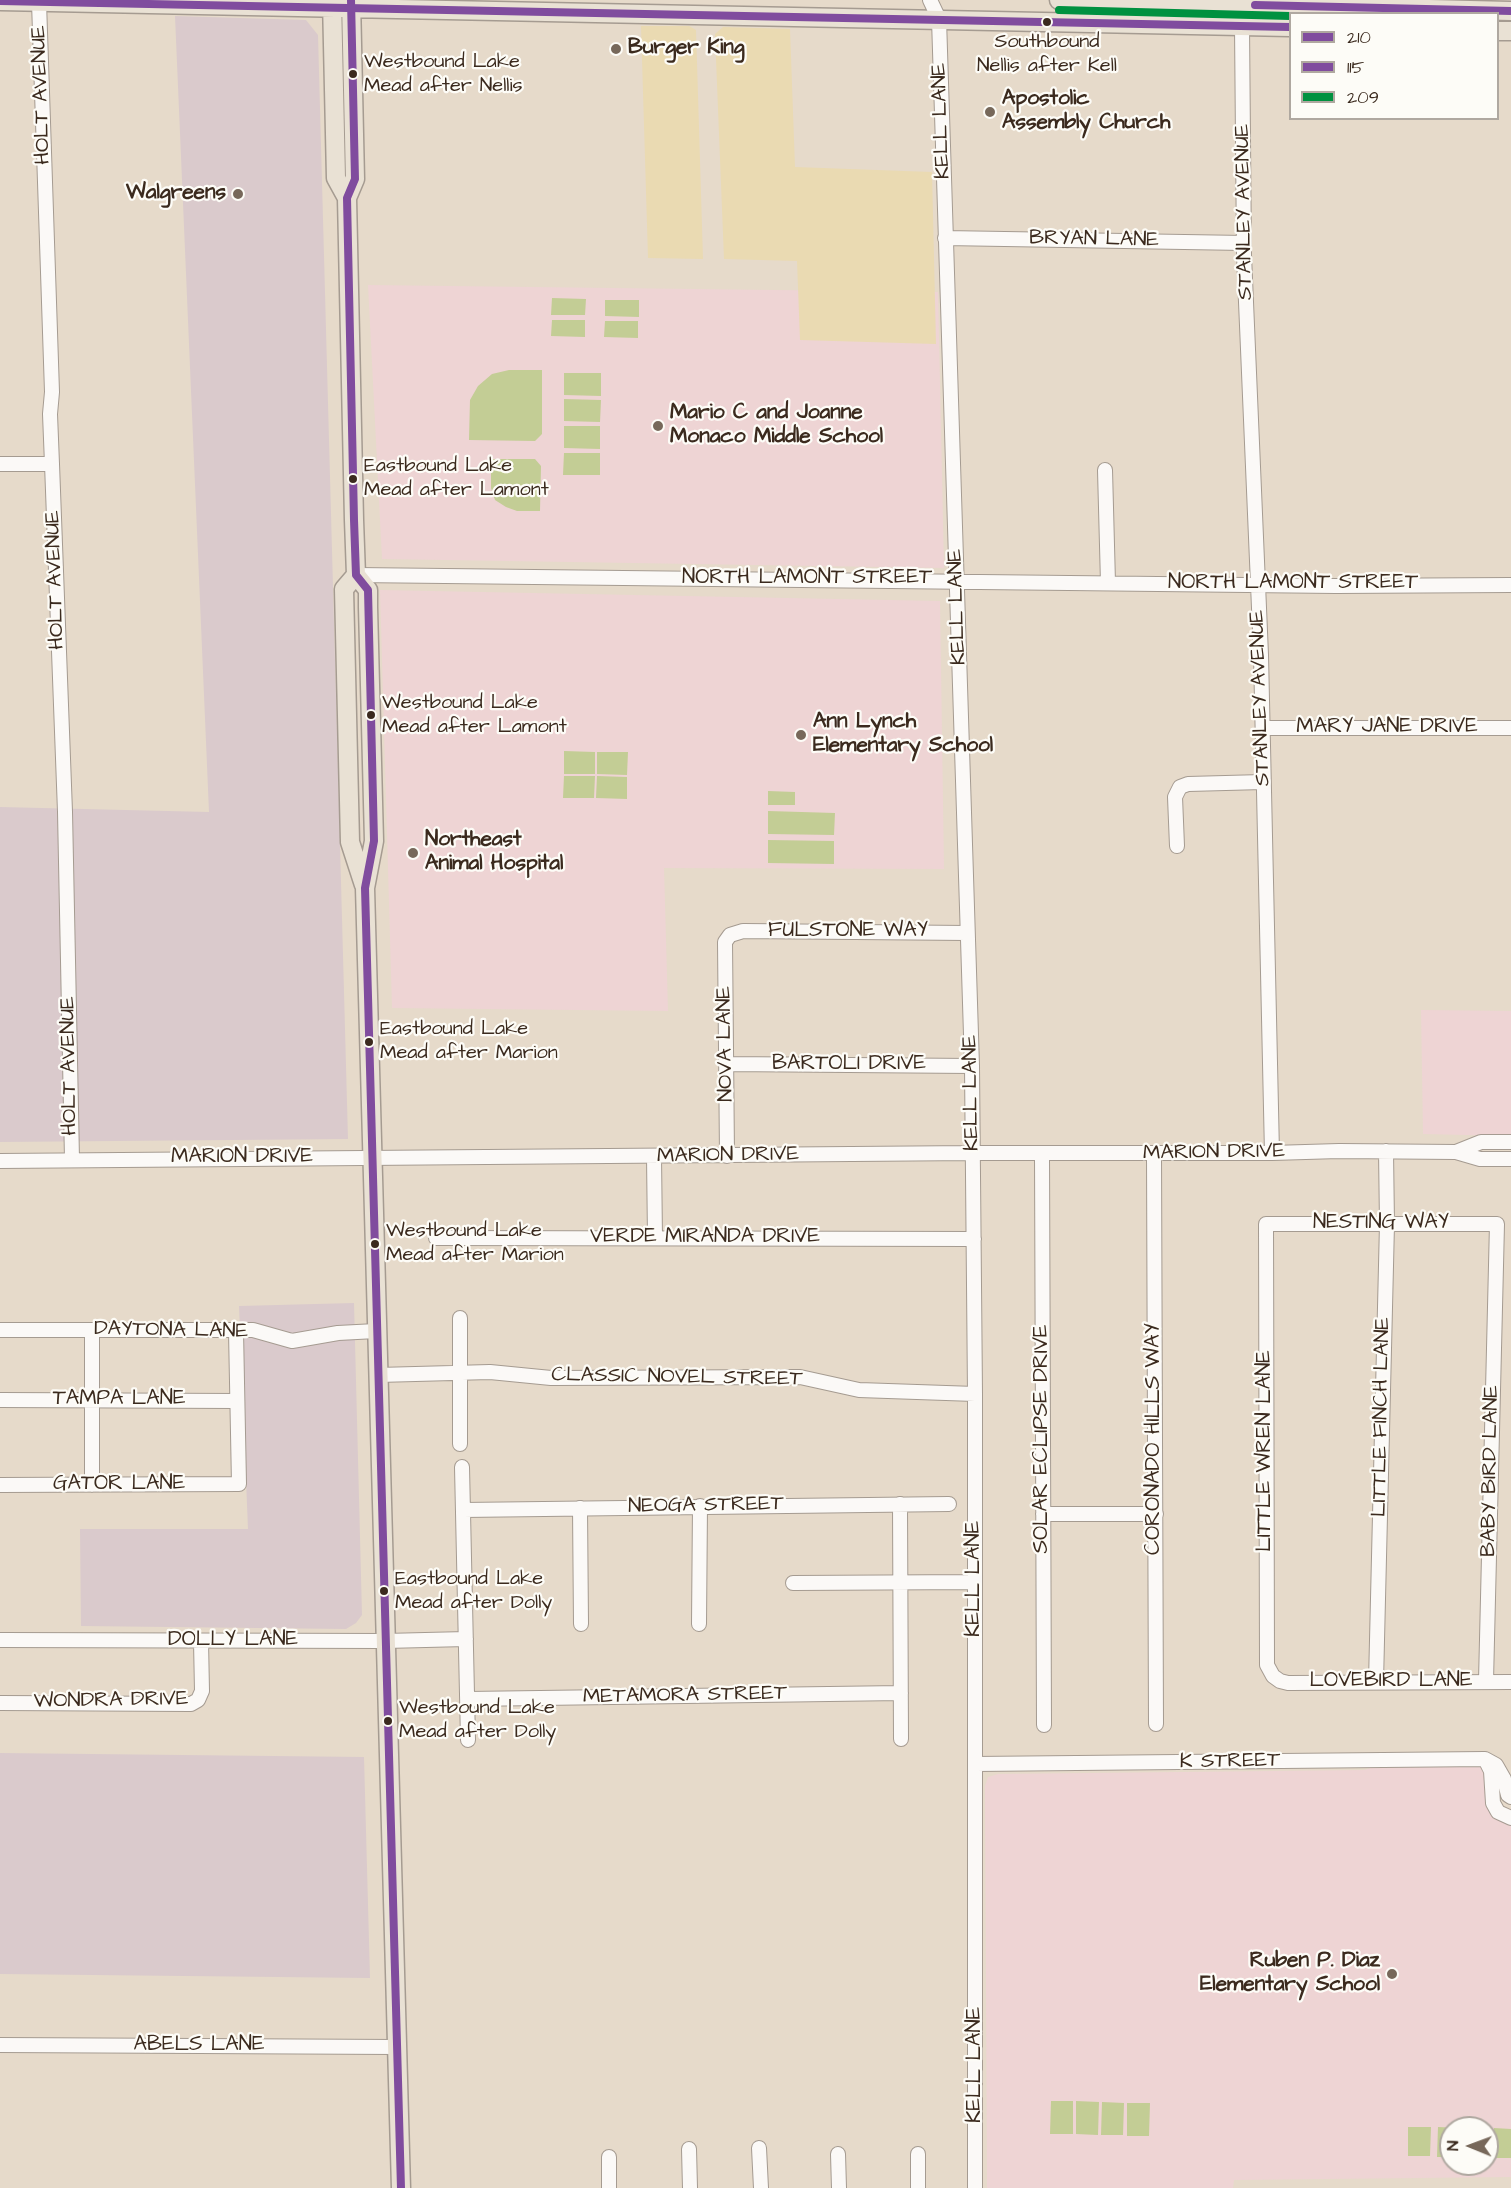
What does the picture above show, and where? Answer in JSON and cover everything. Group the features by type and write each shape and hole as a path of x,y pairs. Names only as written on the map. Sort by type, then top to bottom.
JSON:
{"main road":[{"path":"584,13 588,4 594,1 644,0"},
{"path":"1059,0 1511,11"},
{"path":"0,1 351,4 584,13 1289,27"},
{"path":"332,4 336,178 347,198"},
{"path":"351,4 355,179 347,198 356,575 368,590 374,841 365,888 402,2188"},
{"path":"356,575 345,589 350,842 365,888"},
{"path":"347,680 359,706 363,784 373,788"}],"street":[{"name":"KELL LANE","path":"930,0 939,19 972,1066 975,1394 975,2188"},
{"name":"HOLT AVENUE","path":"39,2 52,380 52,464 65,812 72,1159"},
{"name":"STANLEY AVENUE","path":"1242,26 1244,243 1263,728 1272,1153"},
{"name":"BRYAN LANE","path":"945,238 1244,243"},
{"path":"0,464 52,464"},
{"path":"1105,470 1108,583"},
{"name":"NORTH LAMONT STREET","path":"356,575 1258,585 1511,585"},
{"name":"MARY JANE DRIVE","path":"1263,728 1511,728"},
{"path":"1177,846 1175,797 1180,787 1188,784 1263,782"},
{"name":"FULSTONE WAY","path":"730,935 744,931 968,933"},
{"name":"NOVA LANE","path":"727,1156 725,942 730,935"},
{"name":"BARTOLI DRIVE","path":"726,1064 972,1066"},
{"name":"MARION DRIVE","path":"1456,1152 1481,1142 1511,1142"},
{"name":"MARION DRIVE","path":"0,1161 1386,1151 1456,1152 1480,1159 1511,1159"},
{"name":"LITTLE FINCH LANE","path":"1376,1682 1387,1224 1386,1151"},
{"name":"SOLAR ECLIPSE DRIVE","path":"1042,1154 1044,1725"},
{"name":"CORONADO HILLS WAY","path":"1154,1154 1156,1724"},
{"path":"654,1157 655,1238"},
{"name":"NESTING WAY","path":"1266,1224 1497,1224"},
{"name":"LITTLE WREN LANE","path":"1266,1224 1267,1665 1273,1676"},
{"name":"BABY BIRD LANE","path":"1486,1682 1497,1224"},
{"name":"VERDE MIRANDA DRIVE","path":"436,1238 974,1239"},
{"path":"460,1318 460,1444"},
{"name":"DAYTONA LANE","path":"0,1330 253,1330 292,1341 338,1333 376,1331"},
{"path":"92,1330 92,1485"},
{"path":"236,1331 237,1401"},
{"name":"CLASSIC NOVEL STREET","path":"378,1375 490,1372 551,1378 800,1377 859,1390 975,1394"},
{"name":"TAMPA LANE","path":"0,1400 237,1401"},
{"name":"GATOR LANE","path":"0,1485 239,1484 237,1401"},
{"path":"462,1467 468,1740"},
{"path":"900,1504 901,1738"},
{"name":"NEOGA STREET","path":"463,1509 949,1504"},
{"path":"699,1624 700,1506"},
{"path":"580,1508 581,1624"},
{"path":"1043,1514 1156,1514"},
{"path":"793,1583 975,1582"},
{"name":"DOLLY LANE","path":"0,1640 385,1641 466,1639"},
{"name":"WONDRA DRIVE","path":"0,1703 191,1704 198,1700 202,1691 201,1641"},
{"name":"LOVEBIRD LANE","path":"1273,1676 1288,1683 1511,1682"},
{"name":"METAMORA STREET","path":"468,1698 901,1693"},
{"path":"1485,1759 1496,1765 1504,1779 1508,1795 1511,1797"},
{"path":"1485,1759 1491,1771 1493,1803 1498,1812 1511,1818"},
{"name":"K STREET","path":"975,1764 1485,1759"},
{"name":"ABELS LANE","path":"0,2044 397,2047"},
{"path":"759,2148 761,2188"},
{"path":"689,2149 690,2188"},
{"path":"838,2154 839,2188"},
{"path":"918,2154 918,2188"},
{"path":"609,2157 609,2188"}],"shaded area":[{"path":"175,16 306,20 318,35 348,1139 0,1142 0,807 209,812"},
{"name":"Mario C and Joanne Monaco Middle School","path":"368,285 938,292 944,568 382,559"},
{"path":"380,590 940,601 944,869 664,868 668,1011 392,1008"},
{"path":"1421,1010 1511,1011 1511,1136 1423,1134"},
{"path":"354,1303 362,1615 356,1623 346,1629 81,1626 80,1529 248,1529 239,1306"},
{"path":"0,1753 364,1757 370,1978 0,1974"},
{"path":"1377,1766 1481,1766 1488,1769 1488,1807 1511,1819 1511,2177 1234,2180 1233,2188 987,2188 985,1786 988,1777 998,1774 1364,1770"}],"green space":[{"path":"552,298 586,299 585,315 551,315"},
{"path":"605,300 639,300 639,317 605,316"},
{"path":"552,320 585,320 585,337 551,336"},
{"path":"605,321 638,321 638,338 604,337"},
{"path":"509,370 542,370 542,434 535,441 469,440 470,400 478,386 492,374"},
{"path":"564,373 601,373 601,396 564,395"},
{"path":"564,399 601,400 600,422 564,421"},
{"path":"564,426 600,426 600,449 564,448"},
{"path":"564,453 600,453 600,475 563,475"},
{"path":"491,459 535,459 541,466 540,511 517,511 495,500 491,488"},
{"path":"564,751 595,752 595,774 564,774"},
{"path":"597,752 628,752 627,775 597,774"},
{"path":"564,776 595,776 594,798 563,798"},
{"path":"597,776 627,777 627,799 596,798"},
{"path":"768,791 795,792 795,805 768,805"},
{"path":"768,811 835,813 834,835 768,834"},
{"path":"768,840 834,841 834,864 768,863"},
{"path":"1051,2101 1073,2101 1073,2134 1050,2134"},
{"path":"1076,2101 1099,2102 1098,2135 1076,2134"},
{"path":"1102,2102 1124,2103 1123,2135 1101,2135"},
{"path":"1127,2103 1150,2103 1149,2136 1127,2136"},
{"path":"1408,2127 1431,2127 1430,2156 1408,2156"},
{"path":"1438,2127 1439,2127 1439,2157 1437,2157"},
{"path":"1499,2128 1511,2129 1511,2158 1499,2158"}],"sand":[{"path":"641,26 689,26 696,30 703,259 648,258"},
{"path":"723,27 790,29 795,167 932,172 936,344 800,340 797,261 724,259 715,34"}],"transit line":[{"name":"210","path":"351,0 355,179 347,198 354,520 356,575 368,590 374,841 365,888 401,2188"},
{"name":"115","path":"0,1 1289,27"},
{"name":"115","path":"1255,5 1511,11"},
{"name":"209","path":"1059,10 1289,16"}],"place":[{"name":"Southbound Nellis after Kell","path":"1047,22"},
{"name":"Burger King","path":"616,49"},
{"name":"Westbound Lake Mead after Nellis","path":"353,74"},
{"name":"Apostolic Assembly Church","path":"990,112"},
{"name":"Walgreens","path":"238,194"},
{"name":"Mario C and Joanne Monaco Middle School","path":"658,426"},
{"name":"Eastbound Lake Mead after Lamont","path":"353,479"},
{"name":"Westbound Lake Mead after Lamont","path":"371,715"},
{"name":"Ann Lynch Elementary School","path":"801,735"},
{"name":"Northeast Animal Hospital","path":"413,853"},
{"name":"Eastbound Lake Mead after Marion","path":"369,1042"},
{"name":"Westbound Lake Mead after Marion","path":"375,1244"},
{"name":"Eastbound Lake Mead after Dolly","path":"384,1591"},
{"name":"Westbound Lake Mead after Dolly","path":"388,1721"},
{"name":"Ruben P. Diaz Elementary School","path":"1392,1974"}]}
